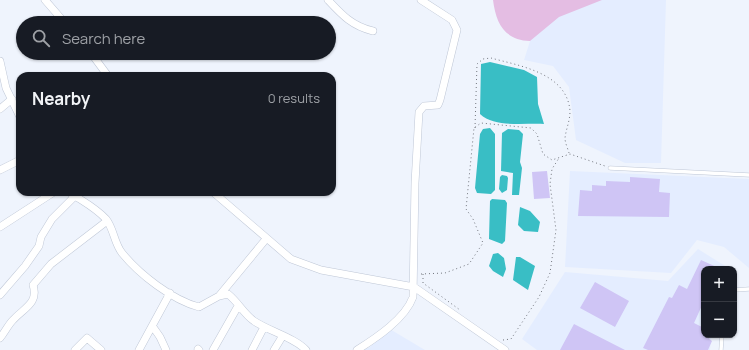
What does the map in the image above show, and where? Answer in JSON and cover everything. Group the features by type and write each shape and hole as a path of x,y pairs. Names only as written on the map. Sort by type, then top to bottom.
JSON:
{"street":[{"path":"45,0 60,16"},
{"path":"328,0 347,20 360,28 373,31"},
{"path":"357,350 373,340 407,311 413,297 415,183 419,112 424,106 438,105 457,30 452,20 421,0"},
{"path":"96,60 105,72"},
{"path":"0,61 6,88 16,108"},
{"path":"0,109 12,99"},
{"path":"0,170 16,162"},
{"path":"0,227 48,196"},
{"path":"0,295 26,266 39,246 41,237 52,219 70,196"},
{"path":"75,196 95,208 107,221 121,252 156,285 186,304 199,307 219,296 228,294 244,313 264,327 282,337 296,342 306,350"},
{"path":"218,196 291,259 321,270 414,287 505,350"},
{"path":"0,338 12,321 33,302 36,293 33,285 51,264 107,221"},
{"path":"219,296 266,239"},
{"path":"139,350 153,327 170,293"},
{"path":"213,350 238,306"},
{"path":"153,327 166,350"},
{"path":"252,350 264,327"},
{"path":"274,350 282,337"},
{"path":"74,350 87,338 101,350"}],"lane":[{"path":"610,168 749,174"},
{"path":"737,290 749,289"},
{"path":"721,350 722,338"}],"path":[{"path":"414,274 445,273 469,264 483,243 473,219 466,209 474,128 477,64 483,59 491,58 543,74 554,82 566,97 570,110 569,123 565,139 570,154"},
{"path":"474,128 481,123 531,128 537,134 543,154 552,160 570,154 610,168"},
{"path":"501,341 511,339 539,297 550,273 556,230 550,184 552,168 560,158"},
{"path":"423,274 423,283 465,314"}],"shaded area":[{"path":"493,0 602,0 559,17 530,41 521,40 514,37 503,29 496,16"},
{"path":"600,0 666,0 661,163 625,163 576,140 569,87 553,66 524,60 538,16"},
{"path":"570,171 749,179 749,268 724,247 697,240 671,273 565,267"},
{"path":"698,249 725,266 701,266 701,338 711,338 710,350 537,350 522,339 565,272 668,281"},
{"path":"388,328 425,350 363,350 370,347"}],"water":[{"path":"490,62 524,70 537,77 538,104 544,124 502,123 486,118 480,114 481,64"},
{"path":"490,128 495,134 495,190 491,194 477,193 475,188 480,134 483,129"},
{"path":"508,129 519,130 523,134 520,162 522,168 519,195 512,195 513,173 501,171 502,133"},
{"path":"502,175 507,176 508,178 507,190 502,193 499,189 500,177"},
{"path":"492,199 505,200 507,203 505,241 502,244 489,239 490,201"},
{"path":"520,207 530,211 540,222 538,232 524,231 518,225"},
{"path":"498,253 504,258 506,269 503,277 493,271 489,266 493,254"},
{"path":"516,257 520,257 535,266 528,290 513,280"}],"building":[{"path":"547,171 550,198 534,199 532,172"},
{"path":"630,177 660,179 659,192 670,193 669,217 578,216 580,190 592,191 592,185 606,186 606,181 630,182"},
{"path":"701,260 714,266 701,266 701,308 694,323 701,326 701,338 710,338 712,341 708,350 648,350 643,348 669,297 672,298 679,285 687,289"},
{"path":"595,282 629,301 615,327 580,308"},
{"path":"574,324 625,350 560,350"}]}
